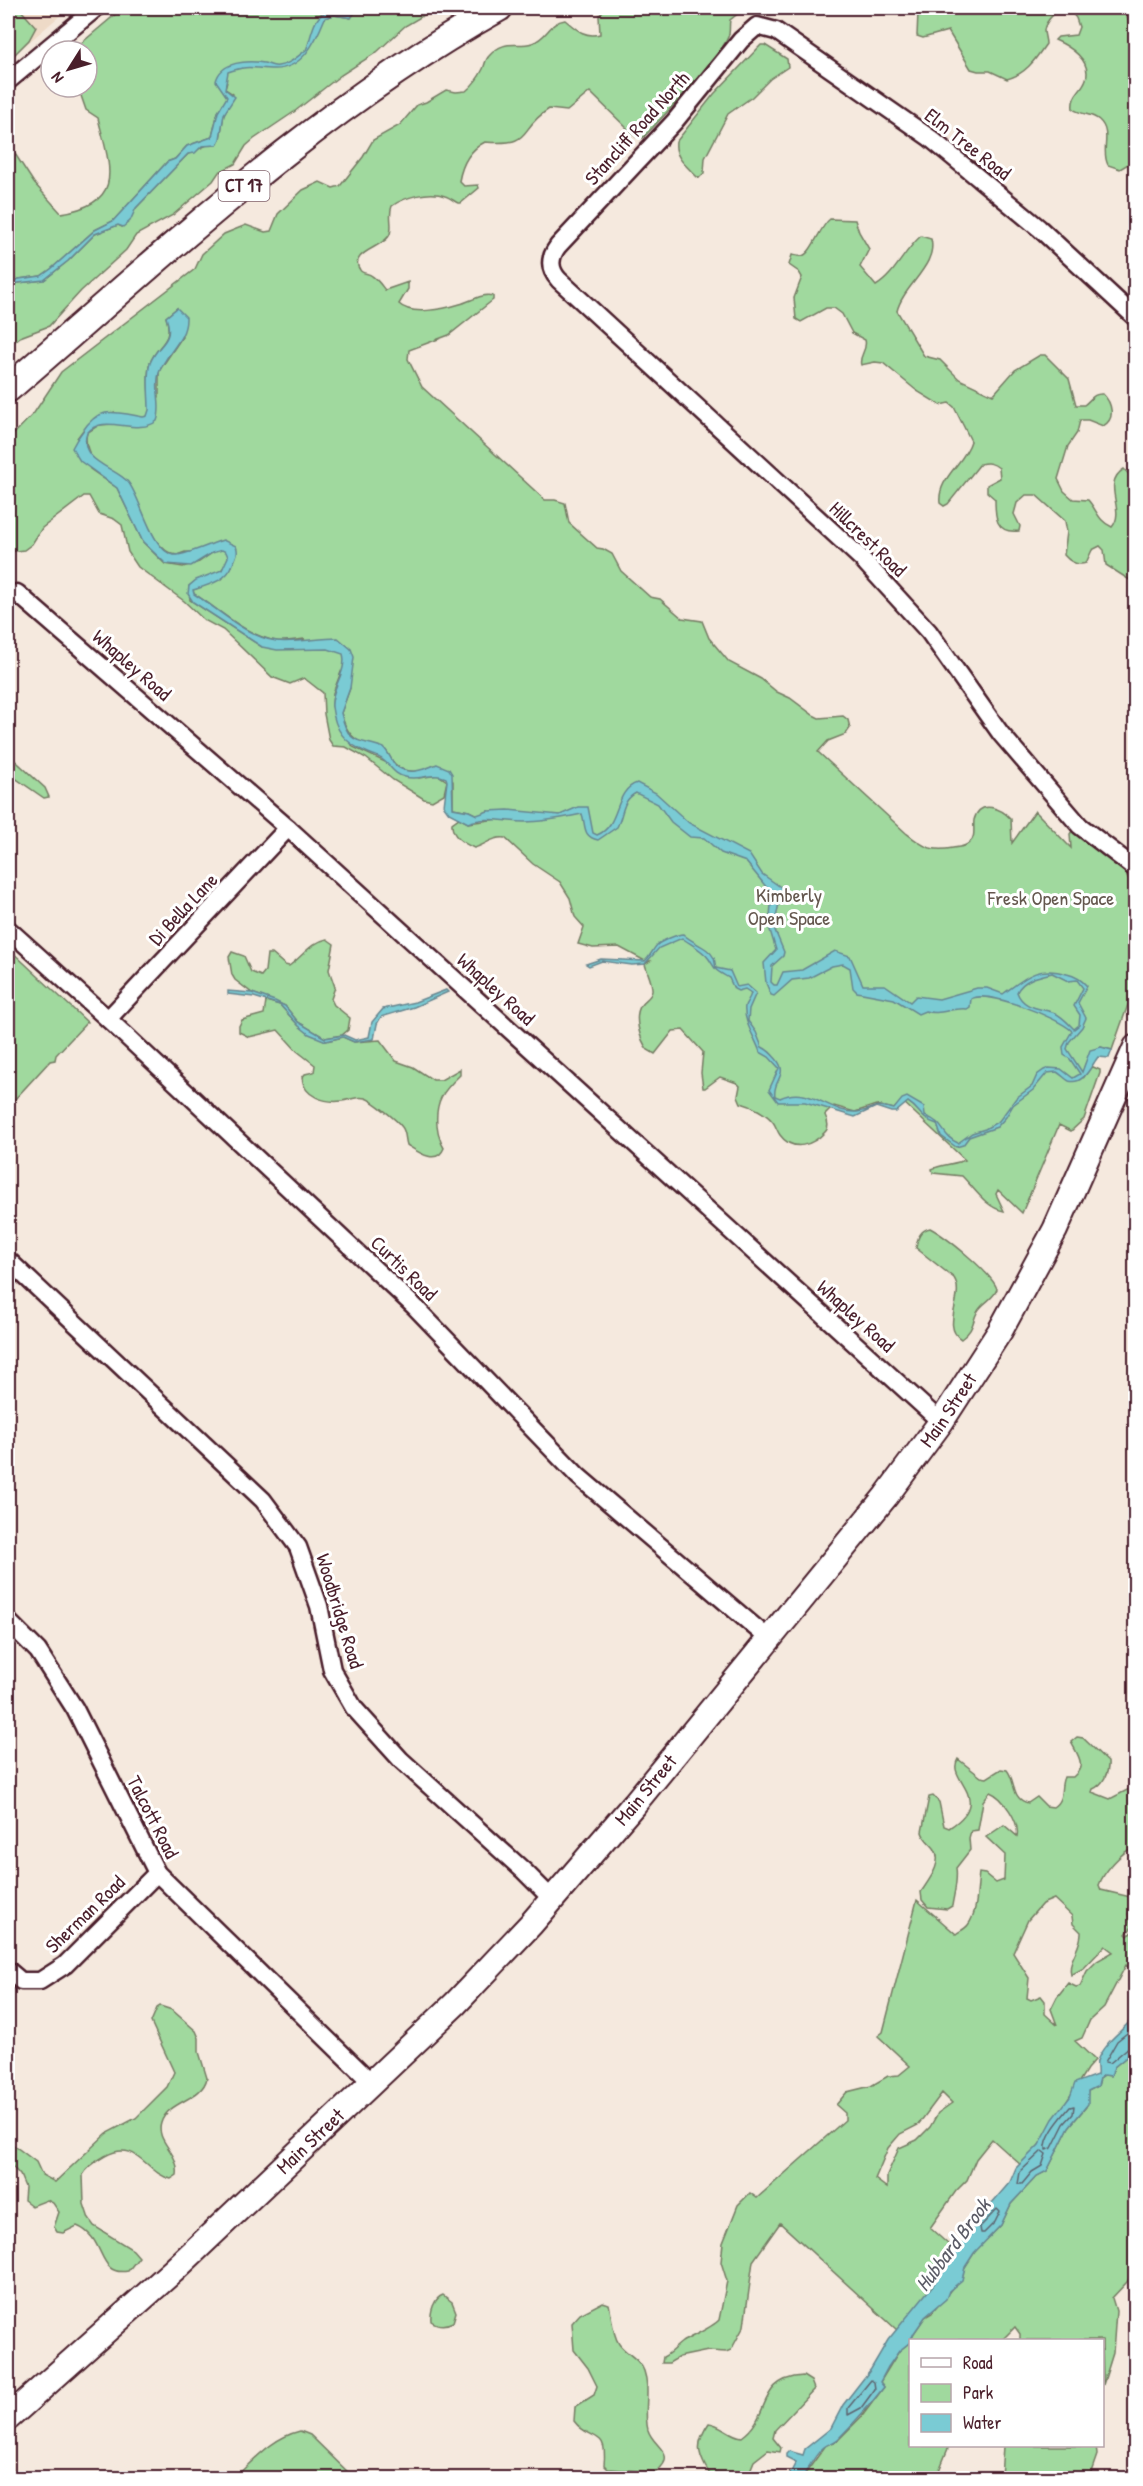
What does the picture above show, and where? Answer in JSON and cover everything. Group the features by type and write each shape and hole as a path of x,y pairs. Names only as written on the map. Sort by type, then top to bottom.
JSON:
{"main road":[{"name":"CT 17","path":"8,389 230,198 335,113 401,66 499,8"},
{"name":"Main Street","path":"8,2418 135,2306 471,1988 553,1900 769,1639 886,1496 941,1422 1000,1330 1045,1249 1136,1047"}],"street":[{"path":"8,81 96,8"},
{"name":"Stancliff Road North","path":"551,260 554,252 566,238 675,121 741,40 758,27"},
{"name":"Elm Tree Road","path":"758,27 776,31 930,138 1039,228 1136,318"},
{"name":"Hillcrest Road","path":"551,260 551,267 559,280 862,560 929,632 1001,734 1080,826 1136,869"},
{"name":"Whapley Road","path":"17,593 288,828 941,1422"},
{"name":"Di Bella Lane","path":"108,1019 288,828"},
{"name":"Curtis Road","path":"8,929 108,1019 414,1306 578,1476 769,1639"},
{"name":"Woodbridge Road","path":"8,1260 263,1500 298,1547 319,1605 333,1670 354,1708 401,1760 553,1900"},
{"name":"Talcott Road","path":"8,1621 38,1651 75,1709 157,1873 372,2083"},
{"name":"Sherman Road","path":"8,1970 21,1981 40,1981 65,1965 157,1873"}],"shaded area":[{"path":"8,8 69,8 8,60"}],"green space":[{"path":"8,8 19,8 36,27 29,40 8,61"},
{"path":"123,8 315,8 326,17 334,15 351,18 358,8 436,8 405,26 377,52 341,75 294,112 254,139 246,146 235,164 219,172 213,181 173,215 136,235 126,250 81,291 49,326 20,337 8,347 8,287 18,283 44,280 68,261 95,234 118,225 122,227 136,208 188,154 220,139 224,114 233,94 225,89 227,82 223,89 227,97 226,101 218,112 212,137 187,146 175,159 167,162 113,221 95,230 41,276 19,279 8,284 8,143 34,183 61,213 82,208 96,201 104,191 108,180 109,167 98,118 86,110 82,99 99,99 99,39 86,39"},
{"name":"Kimberly Open Space","path":"605,8 745,8 730,20 729,34 716,56 643,138 636,137 590,92 567,111 549,109 519,139 501,143 485,142 471,153 464,163 459,181 464,186 478,185 479,188 461,203 439,194 425,194 410,197 392,206 390,234 387,239 363,254 357,264 361,271 374,277 385,290 408,282 408,289 399,304 411,310 437,309 481,296 493,296 493,300 449,335 409,350 408,359 422,387 545,500 565,503 569,523 597,548 612,554 621,571 650,597 660,599 682,618 702,621 709,638 729,662 761,679 777,692 819,718 843,716 848,720 850,728 846,734 828,741 818,752 906,833 933,849 962,846 972,840 977,813 981,809 991,807 1011,819 1012,843 1035,811 1071,848 1070,834 1074,828 1094,843 1126,874 1130,890 1135,893 1135,989 1112,1050 1101,1047 1085,1064 1084,1077 1091,1066 1100,1070 1100,1073 1084,1119 1071,1131 1059,1125 1022,1213 998,1190 996,1194 1004,1211 986,1202 962,1176 933,1173 932,1169 965,1160 902,1101 894,1109 876,1105 855,1112 834,1106 825,1115 828,1128 820,1137 803,1145 791,1144 785,1141 767,1116 741,1103 738,1096 740,1086 737,1083 720,1077 703,1088 701,1073 703,1052 683,1030 673,1031 655,1054 648,1050 640,1035 638,1016 641,1005 652,991 645,964 650,961 645,961 619,947 593,948 578,944 584,927 575,917 570,898 560,882 533,864 505,838 493,839 474,848 458,838 453,832 452,823 459,818 468,823 498,819 488,811 479,816 469,811 453,808 453,781 434,765 420,771 404,770 393,762 388,752 382,748 359,742 351,735 341,713 350,688 341,672 333,693 332,706 353,747 419,778 438,775 447,781 444,794 432,801 424,799 393,780 366,758 346,747 333,746 329,740 324,714 323,693 304,678 290,684 272,677 223,630 204,620 184,601 138,567 128,552 122,525 114,519 99,514 89,496 84,496 42,528 32,544 24,550 8,552 8,440 34,413 61,372 195,269 202,254 224,234 246,225 265,232 271,231 278,214 303,190 320,182 333,188 340,186 373,140 400,125 417,105 446,90 466,91 478,78 487,59 495,50 505,45 537,41 555,24 565,20 585,34 600,34 599,16","holes":["177,308 182,337 159,371 159,397 150,405 148,378 150,363 167,337 166,317","114,412 113,424 99,425 87,433 87,445 93,460 125,479 133,491 153,536 168,552 177,555 185,552 212,553 199,562 183,567 165,564 143,542 117,488 90,469 77,438 83,430","225,565 223,578 193,590 194,594 255,634 277,641 305,639 262,647 190,600 189,586 222,569"]},
{"path":"923,8 1064,8 1047,22 1044,30 1046,44 1034,61 1020,74 1007,79 990,71 971,69 948,31 923,38 917,36 918,12"},
{"path":"1068,8 1127,8 1130,32 1129,53 1135,66 1135,160 1120,169 1108,165 1103,125 1096,118 1073,109 1075,96 1086,79 1087,72 1083,60 1078,55 1055,40 1058,37 1076,35 1079,27 1076,18"},
{"path":"761,45 765,45 787,59 788,67 728,114 705,158 704,173 699,178 679,157 676,142 714,94"},
{"path":"830,219 855,220 869,249 860,267 876,286 889,276 909,248 921,236 931,239 932,249 925,267 900,302 897,311 924,356 940,360 959,379 993,395 1015,370 1040,355 1045,355 1069,379 1076,405 1084,405 1092,397 1103,394 1110,406 1110,419 1103,426 1088,420 1080,420 1077,433 1068,446 1058,479 1064,491 1073,499 1088,500 1107,525 1112,527 1117,513 1114,482 1117,475 1124,469 1135,481 1135,581 1106,565 1104,550 1100,546 1092,550 1086,563 1077,564 1069,560 1064,555 1067,532 1065,521 1036,495 1026,495 1017,503 1014,514 1020,526 1019,531 1005,530 1001,527 996,517 995,499 987,492 987,485 1000,478 999,468 992,464 980,464 948,504 944,506 940,503 940,494 947,478 968,449 971,441 954,407 949,403 940,405 917,391 883,363 861,365 865,340 852,333 842,314 834,308 826,308 801,322 796,319 794,298 802,277 789,265 792,255 806,254"},
{"path":"8,754 45,788 49,797 44,798 8,773"},
{"path":"327,939 334,944 329,970 335,987 331,999 334,1005 350,1018 348,1030 342,1035 325,1038 298,1022 285,1006 252,993 232,975 229,957 232,952 244,956 251,972 261,976 265,971 267,954 272,954 289,966 311,946"},
{"path":"8,948 87,1022 56,1055 55,1060 50,1061 14,1100 8,1097"},
{"path":"266,1001 280,1005 299,1026 326,1041 343,1037 354,1042 380,1040 396,1061 413,1067 433,1080 441,1080 460,1069 460,1075 441,1097 437,1109 438,1131 444,1148 441,1153 437,1156 427,1156 407,1145 402,1127 390,1115 365,1098 329,1101 311,1094 302,1078 305,1074 314,1072 315,1065 297,1051 278,1030 249,1037 239,1032 242,1020 264,1014"},
{"path":"930,1228 978,1265 997,1289 978,1311 972,1327 961,1339 953,1327 957,1293 954,1278 916,1248 920,1235"},
{"path":"1077,1737 1083,1738 1108,1762 1105,1778 1092,1792 1110,1799 1135,1786 1135,1846 1114,1862 1099,1885 1101,1890 1135,1898 1135,1906 1128,1914 1132,1927 1126,1934 1128,1936 1135,1928 1135,1973 1126,1965 1104,2007 1090,2020 1082,2038 1075,2041 1095,2060 1042,2141 1023,2167 992,2139 976,2159 967,2180 956,2191 930,2228 958,2253 935,2287 897,2330 780,2223 753,2261 744,2326 731,2350 708,2351 662,2363 663,2357 682,2342 719,2320 727,2281 721,2262 723,2243 738,2205 750,2193 757,2198 845,2120 845,2113 836,2105 847,2092 871,2086 888,2076 899,2075 910,2066 878,2036 883,2032 917,1900 956,1934 968,1925 974,1913 979,1873 985,1874 996,1883 1004,1880 1005,1855 986,1837 1004,1825 1017,1836 1017,1830 1010,1811 1000,1799 990,1792 983,1801 978,1830 971,1831 970,1850 956,1868 952,1906 947,1909 928,1907 922,1900 921,1892 934,1871 937,1859 937,1853 922,1832 929,1797 933,1796 939,1802 944,1826 949,1828 962,1817 968,1808 969,1799 956,1767 958,1759 981,1777 987,1778 1001,1769 1007,1770 1019,1798 1028,1803 1037,1797 1046,1806 1053,1807 1059,1800 1064,1777 1073,1777 1080,1768 1080,1760 1071,1742","holes":["1054,1899 1072,1916 1073,1924 1081,1932 1071,1964 1071,1975 1084,1968 1105,1946 1113,1952 1097,1961 1087,1971 1080,1986 1076,1987 1068,1983 1057,1997 1051,2009 1057,2025 1045,2014 1045,2001 1041,1996 1031,2000 1027,1998 1029,1978 1013,1953 1028,1920 1042,1904","942,2093 952,2103 938,2113 930,2127 917,2140 899,2148 887,2175 887,2188 875,2179 888,2148 900,2134 918,2125"]},
{"path":"1135,1912 1135,1928 1132,1915"},
{"path":"160,2006 172,2010 196,2031 199,2038 199,2052 207,2078 199,2092 170,2110 161,2123 161,2136 175,2160 177,2175 171,2179 162,2176 134,2154 126,2151 105,2156 92,2164 83,2175 84,2204 89,2219 94,2226 133,2250 139,2257 128,2271 118,2271 106,2263 93,2239 77,2226 63,2233 57,2232 54,2227 59,2212 53,2203 47,2200 32,2206 24,2200 25,2187 20,2175 8,2162 8,2141 36,2162 42,2175 55,2182 107,2133 136,2118 167,2087 174,2072 151,2022"},
{"path":"1135,2050 1135,2270 1112,2298 1116,2311 1113,2353 1104,2382 1104,2339 1020,2339 1020,2334 1015,2327 1003,2339 911,2339 925,2317 932,2313 962,2276 976,2250 1001,2225 1011,2204 1037,2176 1047,2171 1069,2127 1086,2107 1088,2091 1098,2086 1100,2078 1104,2075 1111,2076 1114,2067"},
{"path":"443,2295 452,2302 456,2312 453,2322 442,2325 431,2321 431,2317 435,2302"},
{"path":"603,2302 609,2304 619,2344 644,2371 647,2386 648,2430 665,2455 662,2466 656,2472 608,2469 604,2465 605,2453 600,2440 580,2428 574,2421 575,2407 594,2395 597,2386 588,2368 574,2350 572,2323 580,2314"},
{"path":"909,2343 909,2447 949,2447 936,2478 802,2478 826,2445 837,2441 863,2415 884,2387 880,2382 899,2351"},
{"path":"803,2376 811,2381 814,2389 775,2430 773,2438 781,2448 780,2452 768,2450 754,2461 747,2478 712,2478 701,2457 699,2445 709,2423 742,2437 758,2419 771,2391 778,2384"},
{"path":"300,2431 310,2435 354,2478 234,2478 272,2444"},
{"path":"1003,2447 1096,2447 1097,2455 1089,2478 1001,2478"}],"water":[{"path":"358,8 351,18 334,15 325,18 312,46 306,54 291,65 271,69 245,68 228,72 225,89 235,97 224,114 217,145 202,146 195,153 188,154 136,208 130,221 123,227 118,225 95,234 68,261 44,280 18,283 8,287 8,284 19,279 41,276 51,269 95,230 113,221 167,162 175,159 187,146 212,137 218,112 227,97 216,81 223,69 243,62 258,62 273,66 286,64 306,50 319,17 331,10"},
{"path":"177,308 186,317 183,333 159,373 157,421 140,427 111,424 94,427 87,433 85,443 87,450 92,457 128,482 153,534 166,551 179,555 223,540 236,546 236,557 226,575 217,582 193,590 194,594 243,628 265,638 276,641 299,641 338,638 351,649 354,657 350,688 341,713 344,724 352,737 384,748 395,765 405,771 416,771 437,764 449,769 452,774 453,808 477,815 488,811 508,810 560,815 578,807 588,807 593,833 597,835 605,831 610,824 624,793 637,783 656,793 689,823 749,854 762,874 782,888 774,928 784,952 783,956 772,966 771,982 774,985 777,985 783,972 802,970 835,951 850,956 863,985 885,985 910,1002 916,996 939,999 977,988 987,988 1003,994 1032,974 1057,972 1076,977 1087,986 1078,1003 1086,1018 1082,1027 1069,1042 1067,1049 1082,1072 1090,1050 1101,1047 1112,1050 1109,1058 1098,1057 1083,1078 1079,1080 1069,1081 1057,1072 1047,1073 1033,1090 1013,1105 997,1127 969,1137 963,1145 956,1147 941,1136 937,1124 923,1117 908,1102 896,1112 876,1107 855,1117 805,1102 778,1102 769,1090 779,1068 769,1057 760,1052 746,1018 745,1006 751,993 745,989 738,991 734,989 729,978 717,970 700,950 682,938 659,948 645,964 632,965 602,961 589,966 586,964 601,959 645,961 659,943 683,934 712,954 716,968 730,971 737,987 747,985 756,993 749,1009 748,1021 756,1032 762,1047 770,1052 780,1065 781,1074 775,1096 780,1098 800,1095 838,1109 857,1112 877,1106 894,1109 902,1099 907,1097 924,1107 925,1116 936,1122 952,1140 958,1143 972,1133 999,1121 1016,1098 1032,1086 1037,1075 1044,1070 1061,1069 1073,1078 1080,1074 1070,1059 1064,1055 1063,1047 1072,1031 1053,1019 1006,1001 979,997 971,999 970,1007 967,1009 935,1013 925,1011 918,1014 894,999 857,992 853,988 850,968 843,964 832,966 809,978 792,980 774,996 771,995 766,983 764,963 776,950 769,927 772,894 746,862 721,853 704,838 690,837 671,822 658,804 636,793 625,804 617,827 598,840 587,833 582,814 540,821 489,820 468,823 449,813 444,806 446,778 401,776 386,762 352,745 342,735 332,707 332,700 343,667 343,654 328,649 277,650 262,647 193,602 188,594 189,586 196,580 222,570 228,557 226,552 222,550 212,553 191,566 166,564 143,542 117,488 80,461 72,448 88,423 101,414 116,412 147,416 149,368 153,356 167,337 166,317","holes":["1052,973 1068,981 1077,980 1083,988 1074,1006 1080,1015 1079,1025 1074,1029 1055,1013 1023,1002 1017,992 1027,981"]},
{"path":"446,990 448,992 414,1007 381,1017 374,1039 354,1042 343,1037 326,1041 309,1034 280,1005 254,997 228,994 228,991 252,993 275,1001 285,1006 298,1022 325,1038 344,1035 355,1040 369,1037 372,1022 383,1009 415,1002"},
{"path":"1135,2015 1135,2050 1114,2067 1111,2076 1104,2075 1100,2078 1098,2086 1088,2091 1088,2104 1069,2127 1047,2171 1037,2176 1011,2204 1001,2225 974,2253 965,2267 962,2280 949,2291 946,2299 925,2317 909,2339 909,2343 899,2351 880,2382 884,2387 868,2407 838,2439 821,2450 802,2478 788,2478 796,2462 786,2457 786,2454 789,2451 803,2455 805,2449 831,2428 843,2405 871,2369 888,2340 933,2285 985,2211 1010,2182 1016,2168 1039,2145 1053,2119 1070,2097 1075,2083 1097,2075 1100,2054"}],"park label":[{"name":"Fresk Open Space","path":"1051,898"}],"water label":[{"name":"Hubbard Brook","path":"953,2245"}]}
